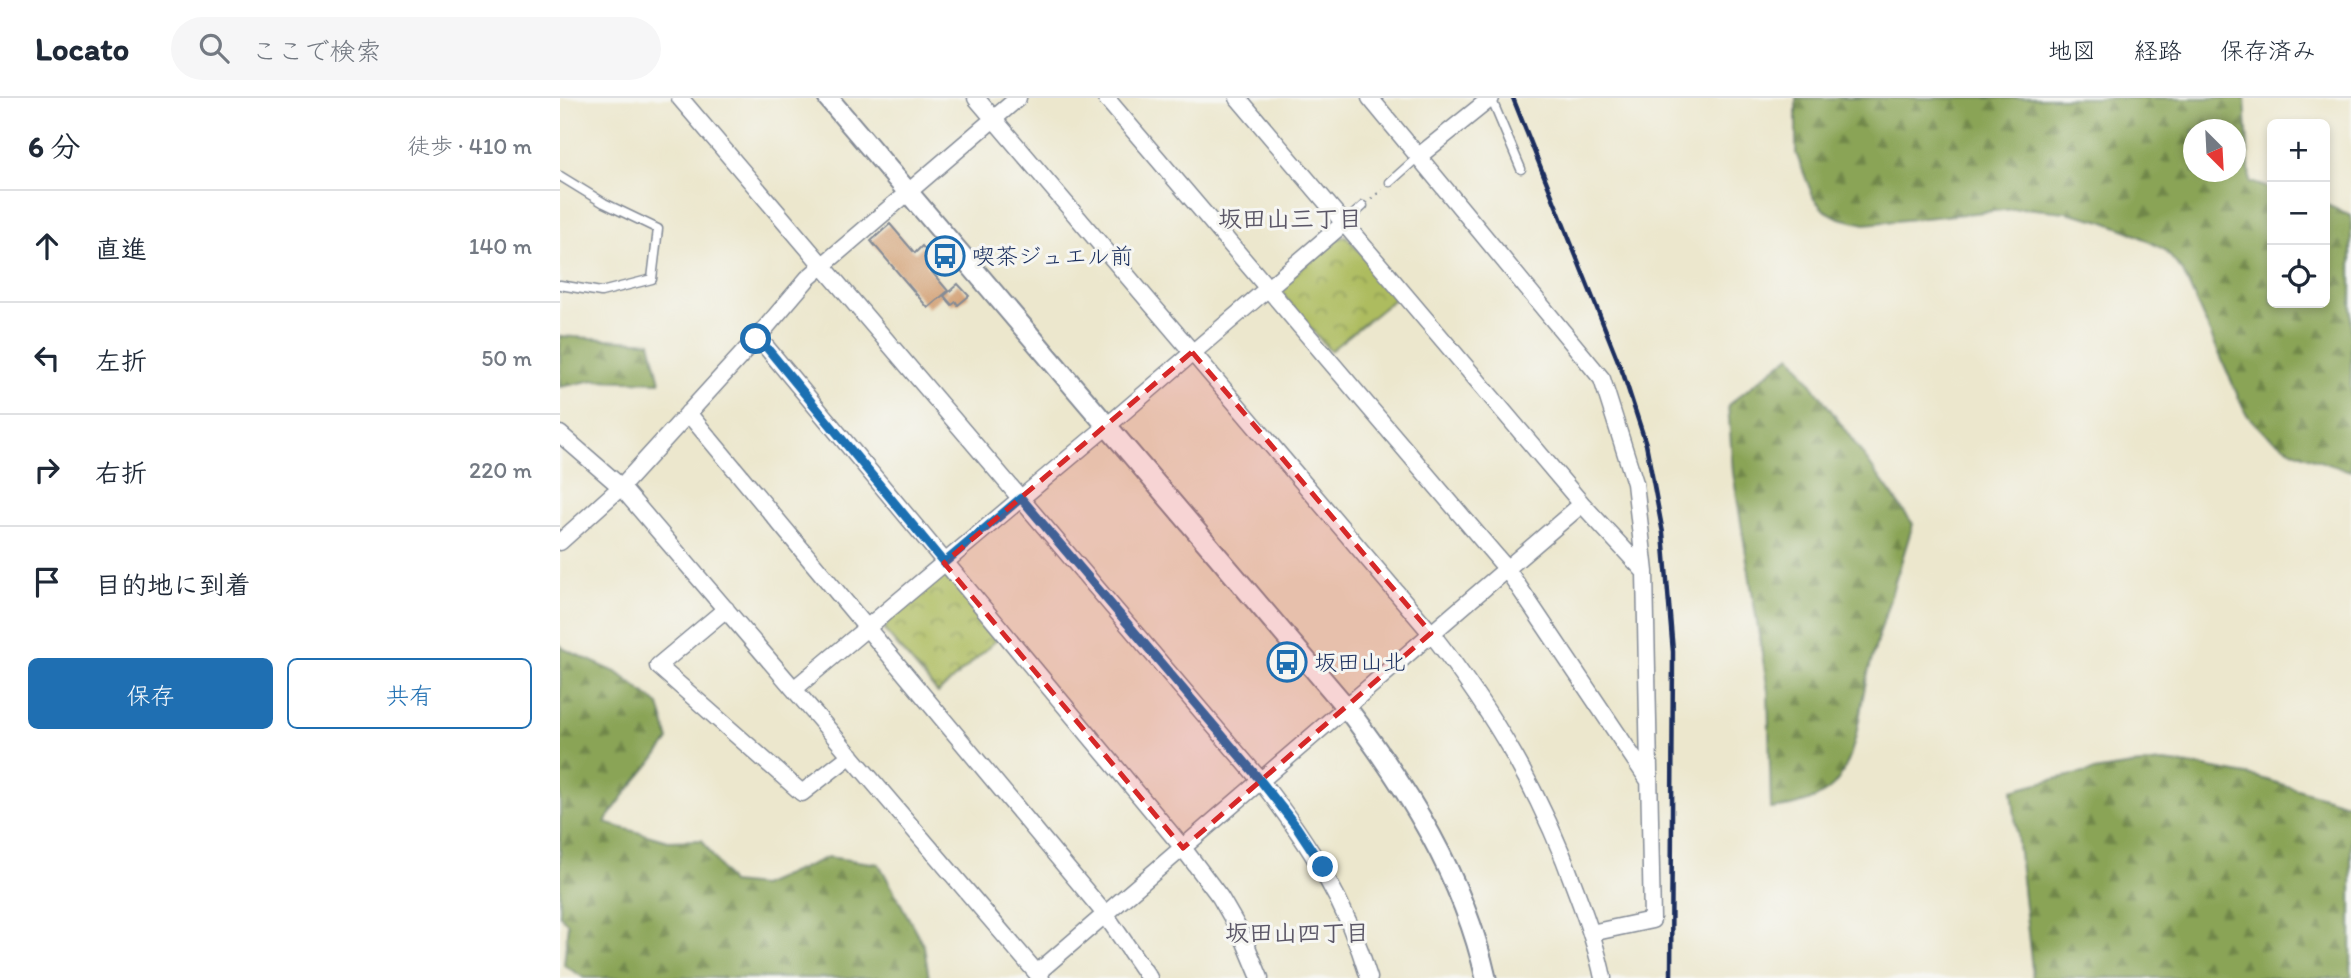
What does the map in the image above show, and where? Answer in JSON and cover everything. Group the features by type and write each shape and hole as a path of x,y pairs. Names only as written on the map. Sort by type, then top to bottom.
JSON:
{"street":[{"path":"680,98 1260,780 1296,826 1323,867 1344,908 1369,978"},
{"path":"828,98 1346,707 1396,775 1440,851 1481,955 1486,978"},
{"path":"976,98 1463,674 1528,778 1560,847 1591,933 1603,978"},
{"path":"560,542 621,487 808,278 1018,98"},
{"path":"1106,98 1506,568 1649,781"},
{"path":"1238,98 1582,504 1645,572"},
{"path":"1370,98 1602,379 1635,483 1645,572 1652,920 1591,933"},
{"path":"1419,156 1491,98"},
{"path":"794,689 1344,223"},
{"path":"756,339 767,348 1183,848 1220,897 1242,935 1260,978"},
{"path":"688,413 1105,914 1149,978"},
{"path":"560,434 621,487 1039,975 1105,914 1582,504"},
{"path":"726,609 658,666 802,793 851,755"}],"lane":[{"path":"1491,98 1521,169"},
{"path":"1390,182 1419,156"},
{"path":"560,176 604,203 658,229 652,279 601,292 560,285"},
{"path":"1344,223 1363,206"}],"path":[{"path":"1363,206 1390,182"}],"highlighted area":[{"path":"1192,352 1431,633 1183,848 944,563"}],"green space":[{"path":"1796,98 2245,98 2250,182 2267,187 2267,308 2330,308 2330,206 2351,216 2351,471 2292,450 2255,424 2245,412 2183,272 2165,250 2131,232 2066,212 2024,208 1865,224 1839,218 1824,210 1814,199 1796,153"},
{"path":"1346,236 1398,296 1330,351 1282,292 1284,283 1335,240"},
{"path":"560,336 650,342 660,382 594,380 560,387"},
{"path":"1791,355 1913,524 1868,673 1854,742 1845,768 1825,793 1798,804 1771,809 1768,691 1733,473 1728,405"},
{"path":"942,575 953,577 1001,636 938,693 885,631 887,620"},
{"path":"560,645 618,673 659,705 669,740 619,801 605,823 668,841 702,840 731,883 761,886 828,857 879,864 924,946 929,978 584,978 564,965 568,924 560,915"},
{"path":"2163,762 2257,777 2351,805 2351,978 2033,978 2012,790 2087,772"}],"building":[{"path":"890,224 915,253 922,246 933,259 926,265 948,291 928,308 871,241"},
{"path":"958,284 969,296 958,305 956,302 952,305 944,296"}],"railway":[{"path":"1513,98 1624,376 1646,444 1663,533 1673,652 1671,978"}],"place":[{"name":"喫茶ジュエル前","path":"945,256"},
{"name":"坂田山北","path":"1287,662"}],"district":[{"name":"坂田山三丁目","path":"1290,218"},
{"name":"坂田山四丁目","path":"1297,932"}],"route":[{"path":"756,339 767,348 944,563 1021,498 1260,780 1296,826 1323,867"}]}
